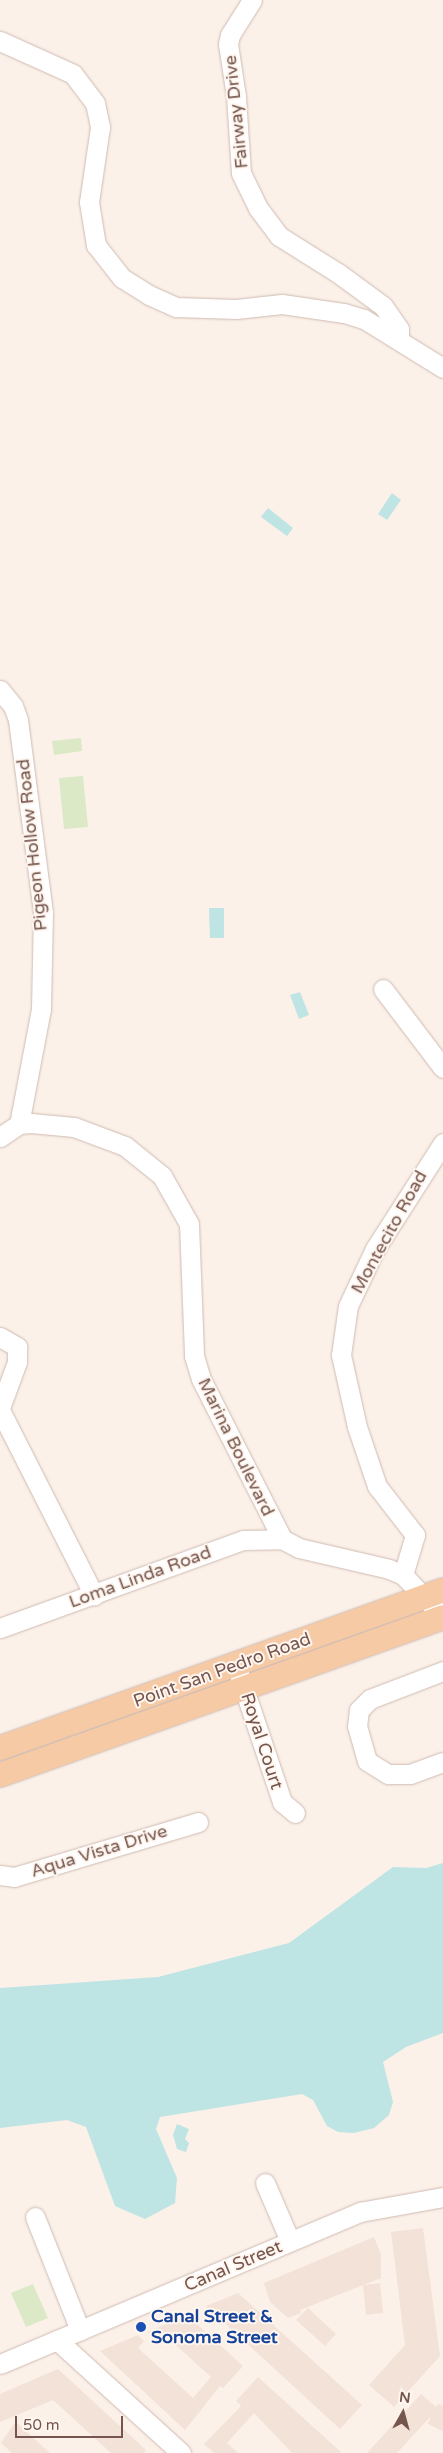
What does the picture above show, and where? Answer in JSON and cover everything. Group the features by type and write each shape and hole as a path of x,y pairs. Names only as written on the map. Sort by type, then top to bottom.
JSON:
{"main road":[{"name":"Point San Pedro Road","path":"0,1748 435,1593"},
{"name":"Point San Pedro Road","path":"0,1775 443,1617"}],"street":[{"name":"Fairway Drive","path":"252,0 230,34 228,44 236,96 241,173 258,208 279,236 338,273 383,306 399,329 399,340"},
{"path":"0,40 73,74 95,103 100,127 89,202 96,245 122,278 149,295 176,307 236,309 282,304 344,313 364,320 443,368"},
{"name":"Pigeon Hollow Road","path":"0,690 13,706 18,720 43,913 41,1009 19,1124"},
{"path":"383,989 443,1068"},
{"path":"0,1136 19,1124"},
{"name":"Marina Boulevard","path":"19,1124 74,1128 125,1146 162,1176 172,1188 189,1224 194,1356 200,1379 282,1539"},
{"name":"Montecito Road","path":"403,1575 415,1536 377,1486 357,1427 341,1355 348,1306 375,1250 443,1143"},
{"path":"0,1337 17,1347 17,1355 0,1409 94,1595"},
{"path":"282,1539 299,1548 389,1569 403,1575 435,1593 443,1617"},
{"name":"Loma Linda Road","path":"0,1628 243,1540 282,1539"},
{"name":"Royal Court","path":"236,1665 282,1802 294,1813"},
{"path":"443,1671 370,1699 359,1710 357,1726 367,1761 388,1774 410,1774 443,1762"},
{"name":"Aqua Vista Drive","path":"0,1875 14,1877 198,1822"},
{"path":"266,2183 290,2242"},
{"name":"Canal Street","path":"0,2364 370,2209 443,2197"},
{"path":"35,2217 80,2330"},
{"path":"57,2340 181,2453"}],"shaded area":[{"path":"423,2228 440,2356 394,2407 369,2385 405,2345 391,2232"},
{"path":"374,2237 381,2254 381,2278 300,2310 301,2313 288,2318 270,2302 264,2283"},
{"path":"380,2283 383,2313 366,2315 363,2285"},
{"path":"238,2293 362,2405 340,2429 206,2306"},
{"path":"308,2308 336,2334 325,2346 296,2320"},
{"path":"187,2315 243,2366 223,2388 220,2386 185,2430 100,2351 138,2335 144,2341 138,2348 193,2398 211,2377 168,2338 161,2344 148,2332"},
{"path":"58,2369 146,2450 144,2453 111,2453 53,2400 0,2422 0,2394"},
{"path":"258,2377 341,2452 292,2453 254,2413 227,2443 238,2453 214,2453 204,2444 241,2406 236,2401"},
{"path":"421,2394 436,2407 438,2404 443,2406 443,2431 428,2424 431,2416 397,2453 367,2453"},
{"path":"14,2424 18,2424 50,2453 12,2453 1,2443"}],"green space":[{"path":"81,738 82,751 54,755 52,741"},
{"path":"83,776 88,827 64,829 59,778"},
{"path":"33,2284 48,2318 26,2327 11,2293"}],"water":[{"path":"392,493 401,500 387,520 378,514"},
{"path":"268,508 293,528 287,536 261,517"},
{"path":"209,908 224,908 224,938 210,938"},
{"path":"300,992 309,1015 299,1019 290,995"},
{"path":"443,1863 443,2033 406,2047 383,2062 393,2102 389,2115 374,2128 354,2133 338,2132 327,2126 313,2100 302,2094 160,2117 156,2129 177,2178 175,2203 145,2219 115,2206 86,2127 67,2120 0,2128 0,1988 158,1977 289,1943 393,1867 426,1868"},
{"path":"177,2124 189,2129 185,2139 189,2143 186,2152 177,2149 173,2135"}],"place":[{"name":"Canal Street & Sonoma Street","path":"141,2327"}]}
